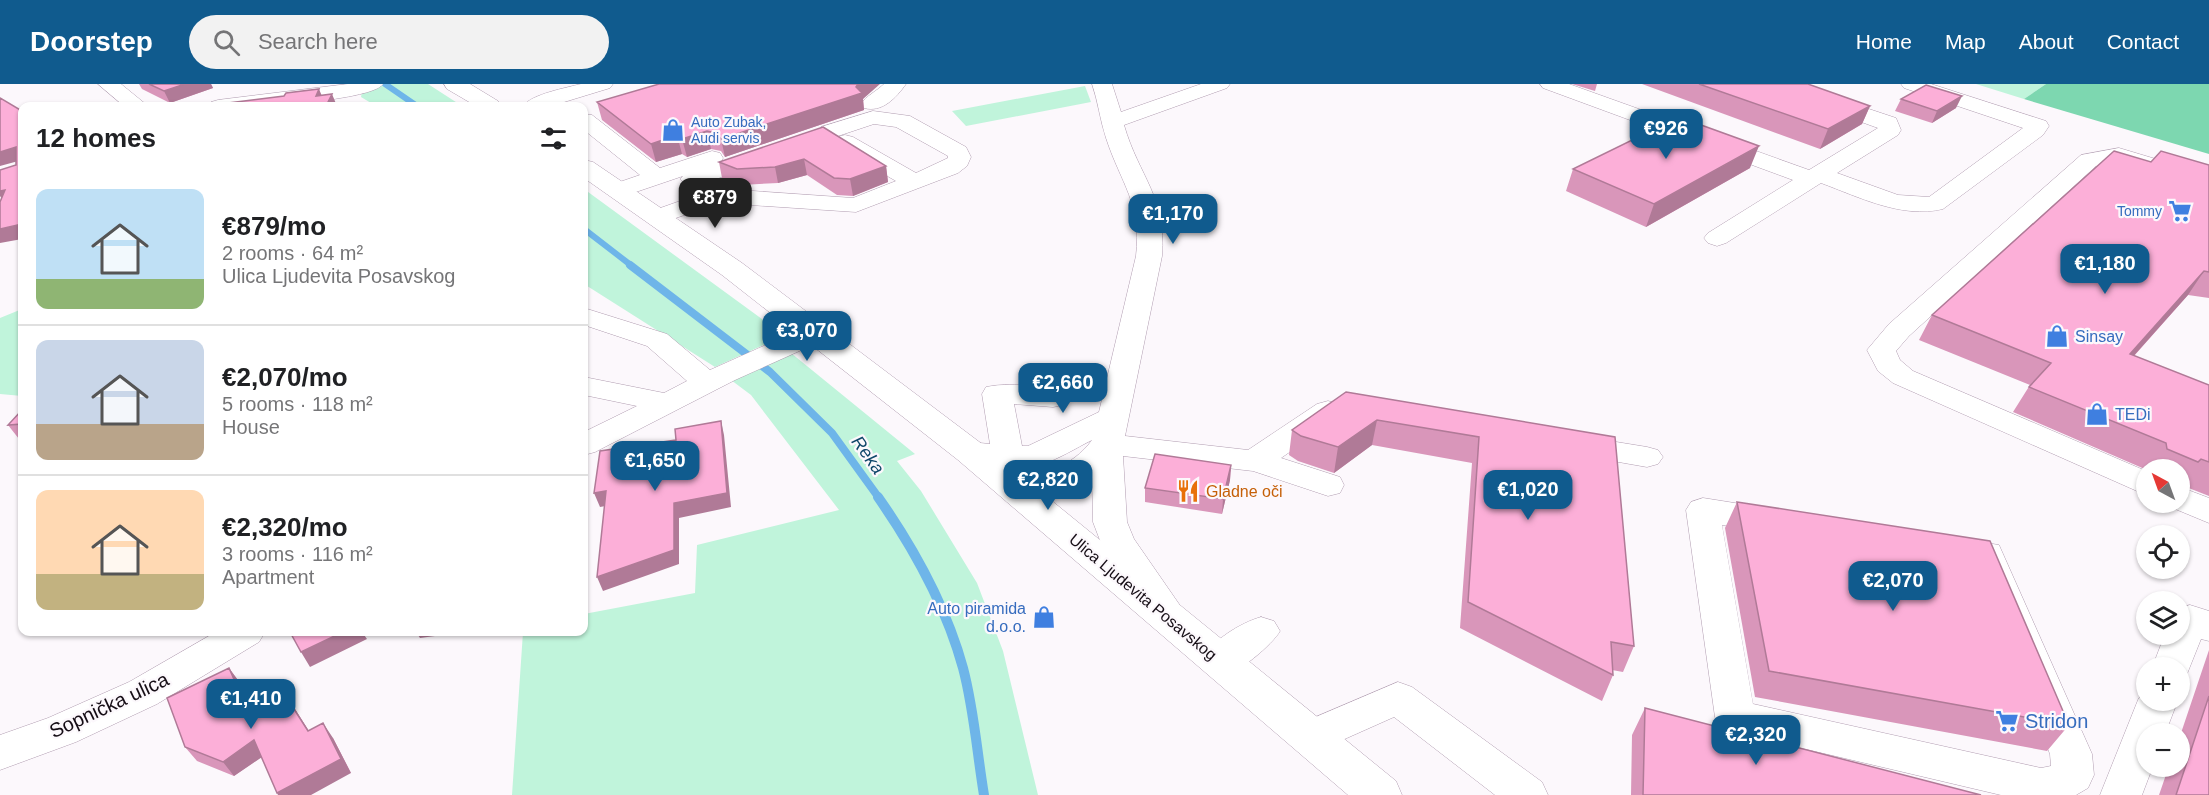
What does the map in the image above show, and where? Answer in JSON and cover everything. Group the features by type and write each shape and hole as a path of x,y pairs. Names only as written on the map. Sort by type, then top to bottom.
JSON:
{"main road":[{"path":"455,84 484,102"},
{"name":"Ulica Ljudevita Posavskog","path":"588,170 732,268 970,453 1380,795"}],"street":[{"path":"108,84 132,102"},
{"path":"548,96 603,84"},
{"path":"871,104 896,84"},
{"path":"1102,84 1117,137 1150,213 1152,230 1149,256 1111,430 1110,522 1118,543 1174,622"},
{"path":"1113,122 1220,84"},
{"path":"1550,84 1815,177 1895,202 1934,204 2038,126 1911,84"},
{"path":"1716,238 1890,130 1891,127 1881,120 1774,84"},
{"path":"268,102 359,93"},
{"path":"342,102 359,93"},
{"path":"588,111 604,106"},
{"path":"658,217 718,196 856,206 950,168 959,161 958,152 902,121 873,117 818,136 914,182"},
{"path":"588,123 657,177"},
{"path":"619,190 775,144 692,179 718,196"},
{"path":"2136,480 1903,377 1888,365 1881,351 1899,330 2089,160 2119,155 2209,182"},
{"path":"588,317 657,340 716,379"},
{"path":"588,443 716,379 816,333"},
{"path":"588,387 667,403"},
{"path":"1012,457 1005,443 997,394 1053,398"},
{"path":"1254,461 1336,405 1360,409"},
{"path":"1019,494 1062,480 1091,463 1111,430"},
{"path":"970,453 1012,457 1033,456 1111,430 1254,461 1293,471 1328,485"},
{"path":"1548,441 1647,457"},
{"path":"2190,502 2209,511"},
{"path":"1703,510 1987,554 2071,754 2073,774 2043,791 1735,717 1703,510"},
{"path":"2175,657 2190,619 2209,627"},
{"path":"1220,661 1261,631"},
{"name":"Sopnička ulica","path":"0,753 62,729 143,693 239,636"},
{"path":"1311,737 1398,698 1527,795"},
{"path":"2121,795 2154,711"}],"green space":[{"path":"387,84 428,84 456,102 369,102 361,97 362,92"},
{"path":"1976,84 2046,84 2024,99"},
{"path":"2046,84 2209,84 2209,154 2024,99"},
{"path":"1085,86 1091,102 966,126 952,111"},
{"path":"588,192 781,333 777,339 715,367 588,287"},
{"path":"18,311 18,396 0,394 0,318"},
{"path":"791,353 915,454 897,461 921,491 977,583 1003,651 1038,795 512,795 523,636 588,636 588,613 695,593 697,545 839,510 751,395 731,380"}],"building":[{"path":"149,84 185,84 164,91"},
{"path":"659,84 858,84 856,87 862,93 721,139 716,133 707,131 682,139 677,135 651,144 597,102"},
{"path":"1699,84 1808,84 1870,106 1828,129"},
{"path":"1926,85 1962,96 1937,111 1901,99"},
{"path":"319,89 316,96 332,94 328,102 236,102 284,96 286,93"},
{"path":"0,98 18,109 18,225 0,229 0,202 5,190 0,191 0,170 16,165 16,147 0,152"},
{"path":"1679,117 1759,146 1654,204 1573,169"},
{"path":"823,127 886,166 850,179 834,178 804,159 775,167 737,169 719,162"},
{"path":"2114,151 2151,162 2161,151 2209,165 2209,272 2204,271 2130,354 2209,385 2209,462 2201,459 2198,462 2167,449 2166,443 2029,387 2051,363 1932,315"},
{"path":"1346,392 1615,437 1634,646 1611,642 1613,675 1468,602 1479,437 1377,420 1338,447 1301,436 1292,430"},
{"path":"18,414 18,424 8,425"},
{"path":"721,421 727,493 674,503 674,550 597,577 606,491 594,493 600,451 676,440 675,429"},
{"path":"1155,454 1231,465 1223,499 1145,488"},
{"path":"1737,502 1990,541 2069,725 1769,671"},
{"path":"292,636 335,636 301,652"},
{"path":"229,668 250,716 285,695 308,731 323,723 341,759 277,793 254,740 223,762 185,747 167,698"},
{"path":"2209,696 2209,795 2176,795 2182,777 2190,777 2190,753"},
{"path":"1645,708 1981,795 1643,795"}],"waterway":[{"name":"Reka","path":"385,84 411,102"},
{"name":"Reka","path":"588,232 632,266"},
{"name":"Reka","path":"630,265 770,372 832,433 879,498"},
{"name":"Reka","path":"878,497 917,558 956,645 970,699 984,795"}],"place":[{"name":"Auto Zubak, Audi servis","path":"673,130"},
{"name":"Tommy","path":"2180,211"},
{"name":"Sinsay","path":"2057,336"},
{"name":"TEDi","path":"2097,414"},
{"name":"Gladne oči","path":"1188,491"},
{"name":"Auto piramida d.o.o.","path":"1044,617"},
{"name":"Stridon","path":"2007,721"}]}
